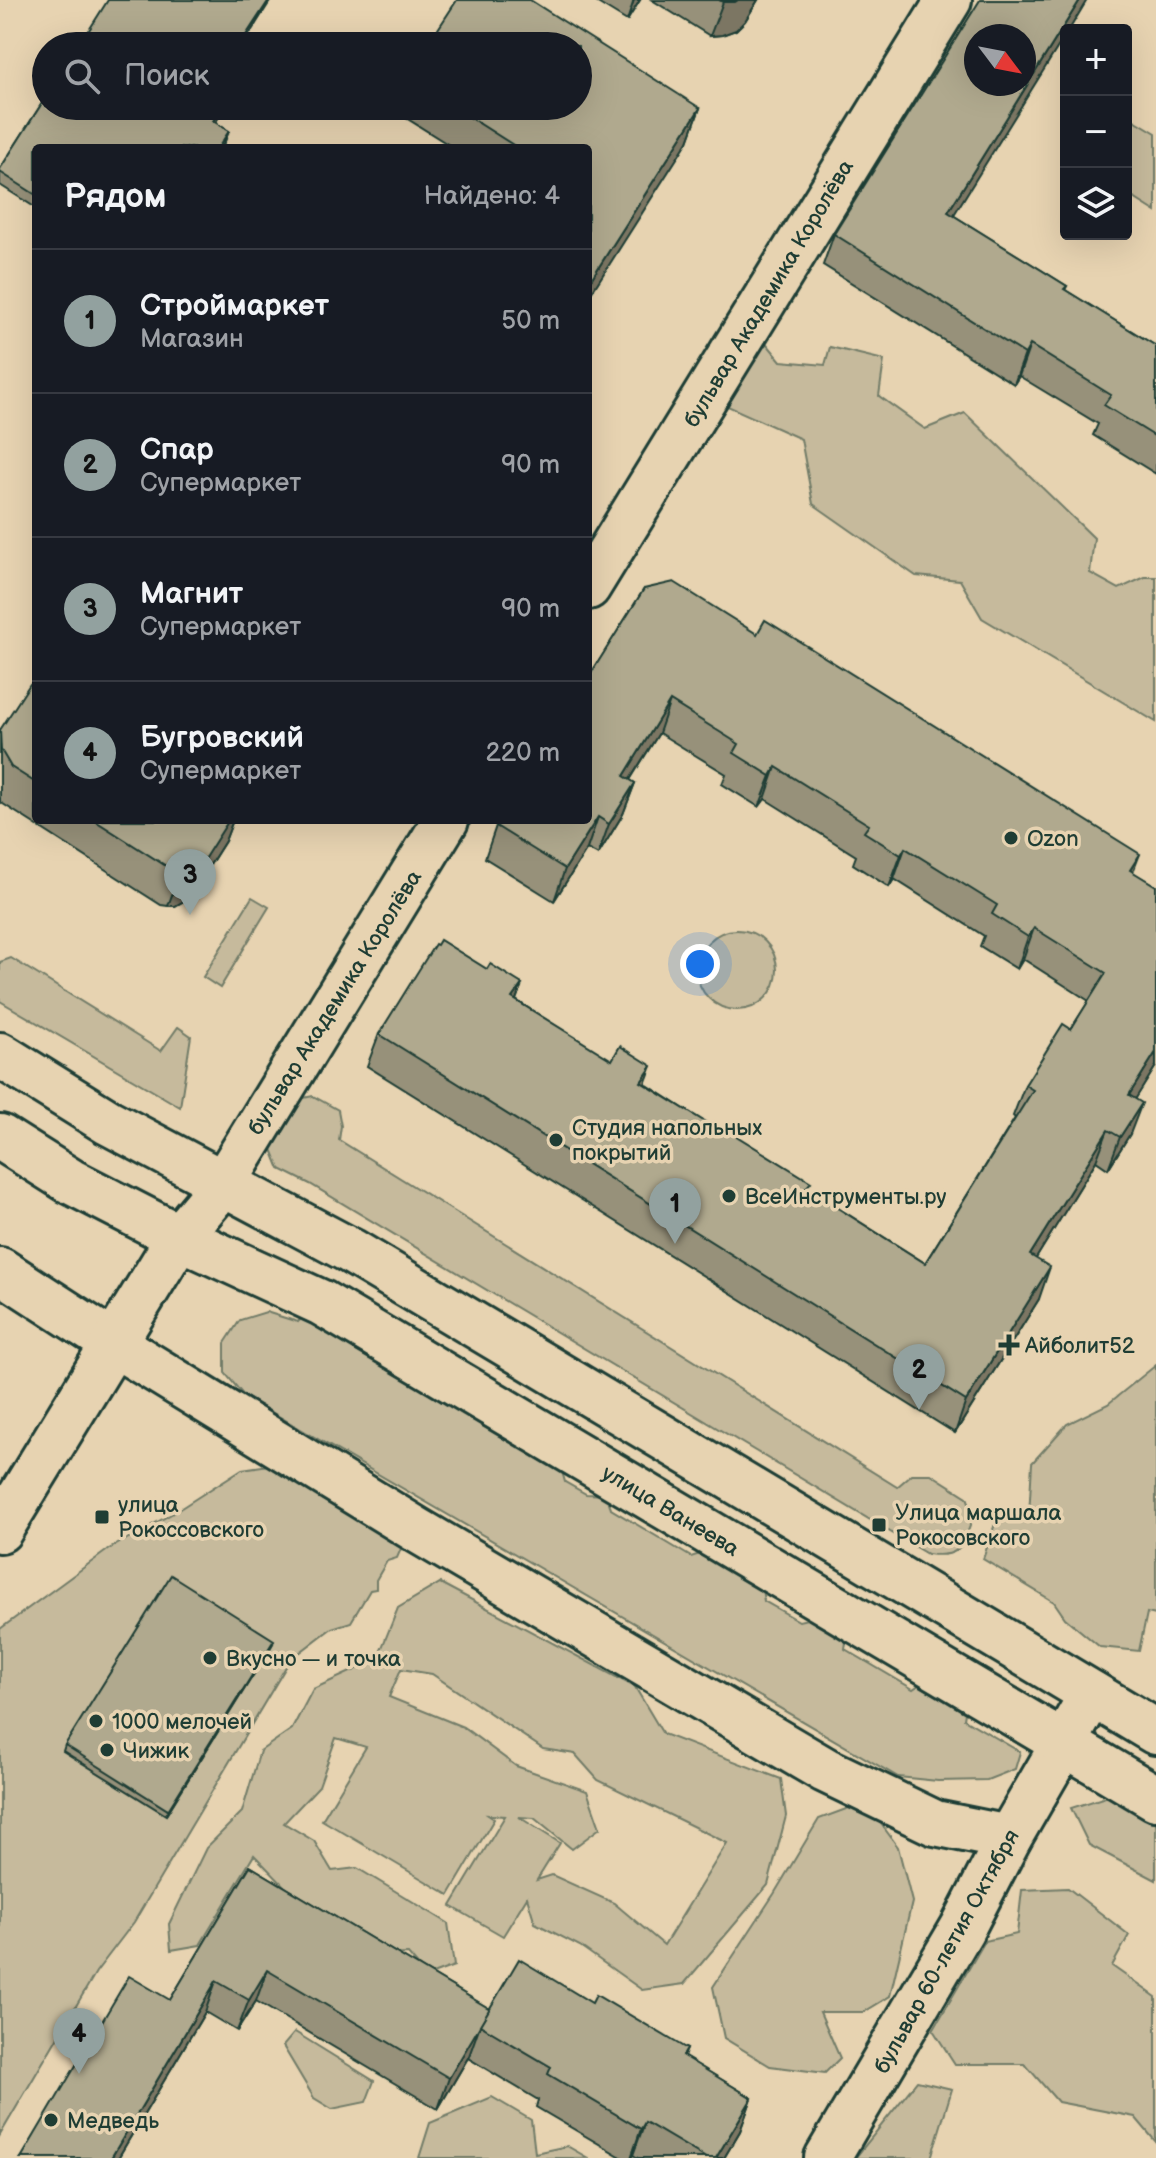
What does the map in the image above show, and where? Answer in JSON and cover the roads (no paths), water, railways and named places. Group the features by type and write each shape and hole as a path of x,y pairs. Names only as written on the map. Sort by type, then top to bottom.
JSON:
{"street":[{"name":"бульвар Академика Королёва","path":"592,580 949,0"},
{"name":"бульвар Академика Королёва","path":"0,1530 179,1237 223,1184 444,824"},
{"path":"0,1055 108,1122 351,1251 1156,1732"},
{"name":"улица Ванеева","path":"0,1137 70,1181 179,1237 322,1303 1156,1798"},
{"path":"0,1270 114,1344 417,1530 825,1770 935,1823 1009,1838"},
{"name":"бульвар 60-летия Октября","path":"827,2158 962,1929 1009,1838 1092,1694"}],"place":[{"name":"Ozon","path":"1011,838"},
{"name":"Магнит","path":"190,915"},
{"name":"Студия напольных покрытий","path":"556,1140"},
{"name":"ВсеИнструменты.ру","path":"729,1196"},
{"name":"Строймаркет","path":"675,1244"},
{"name":"Айболит52","path":"1009,1345"},
{"name":"Спар","path":"919,1410"},
{"name":"улица Рокоссовского","path":"102,1517"},
{"name":"Улица маршала Рокосовского","path":"879,1525"},
{"name":"Вкусно — и точка","path":"210,1658"},
{"name":"1000 мелочей","path":"96,1721"},
{"name":"Чижик","path":"107,1750"},
{"name":"Бугровский","path":"79,2074"},
{"name":"Медведь","path":"51,2120"}]}
